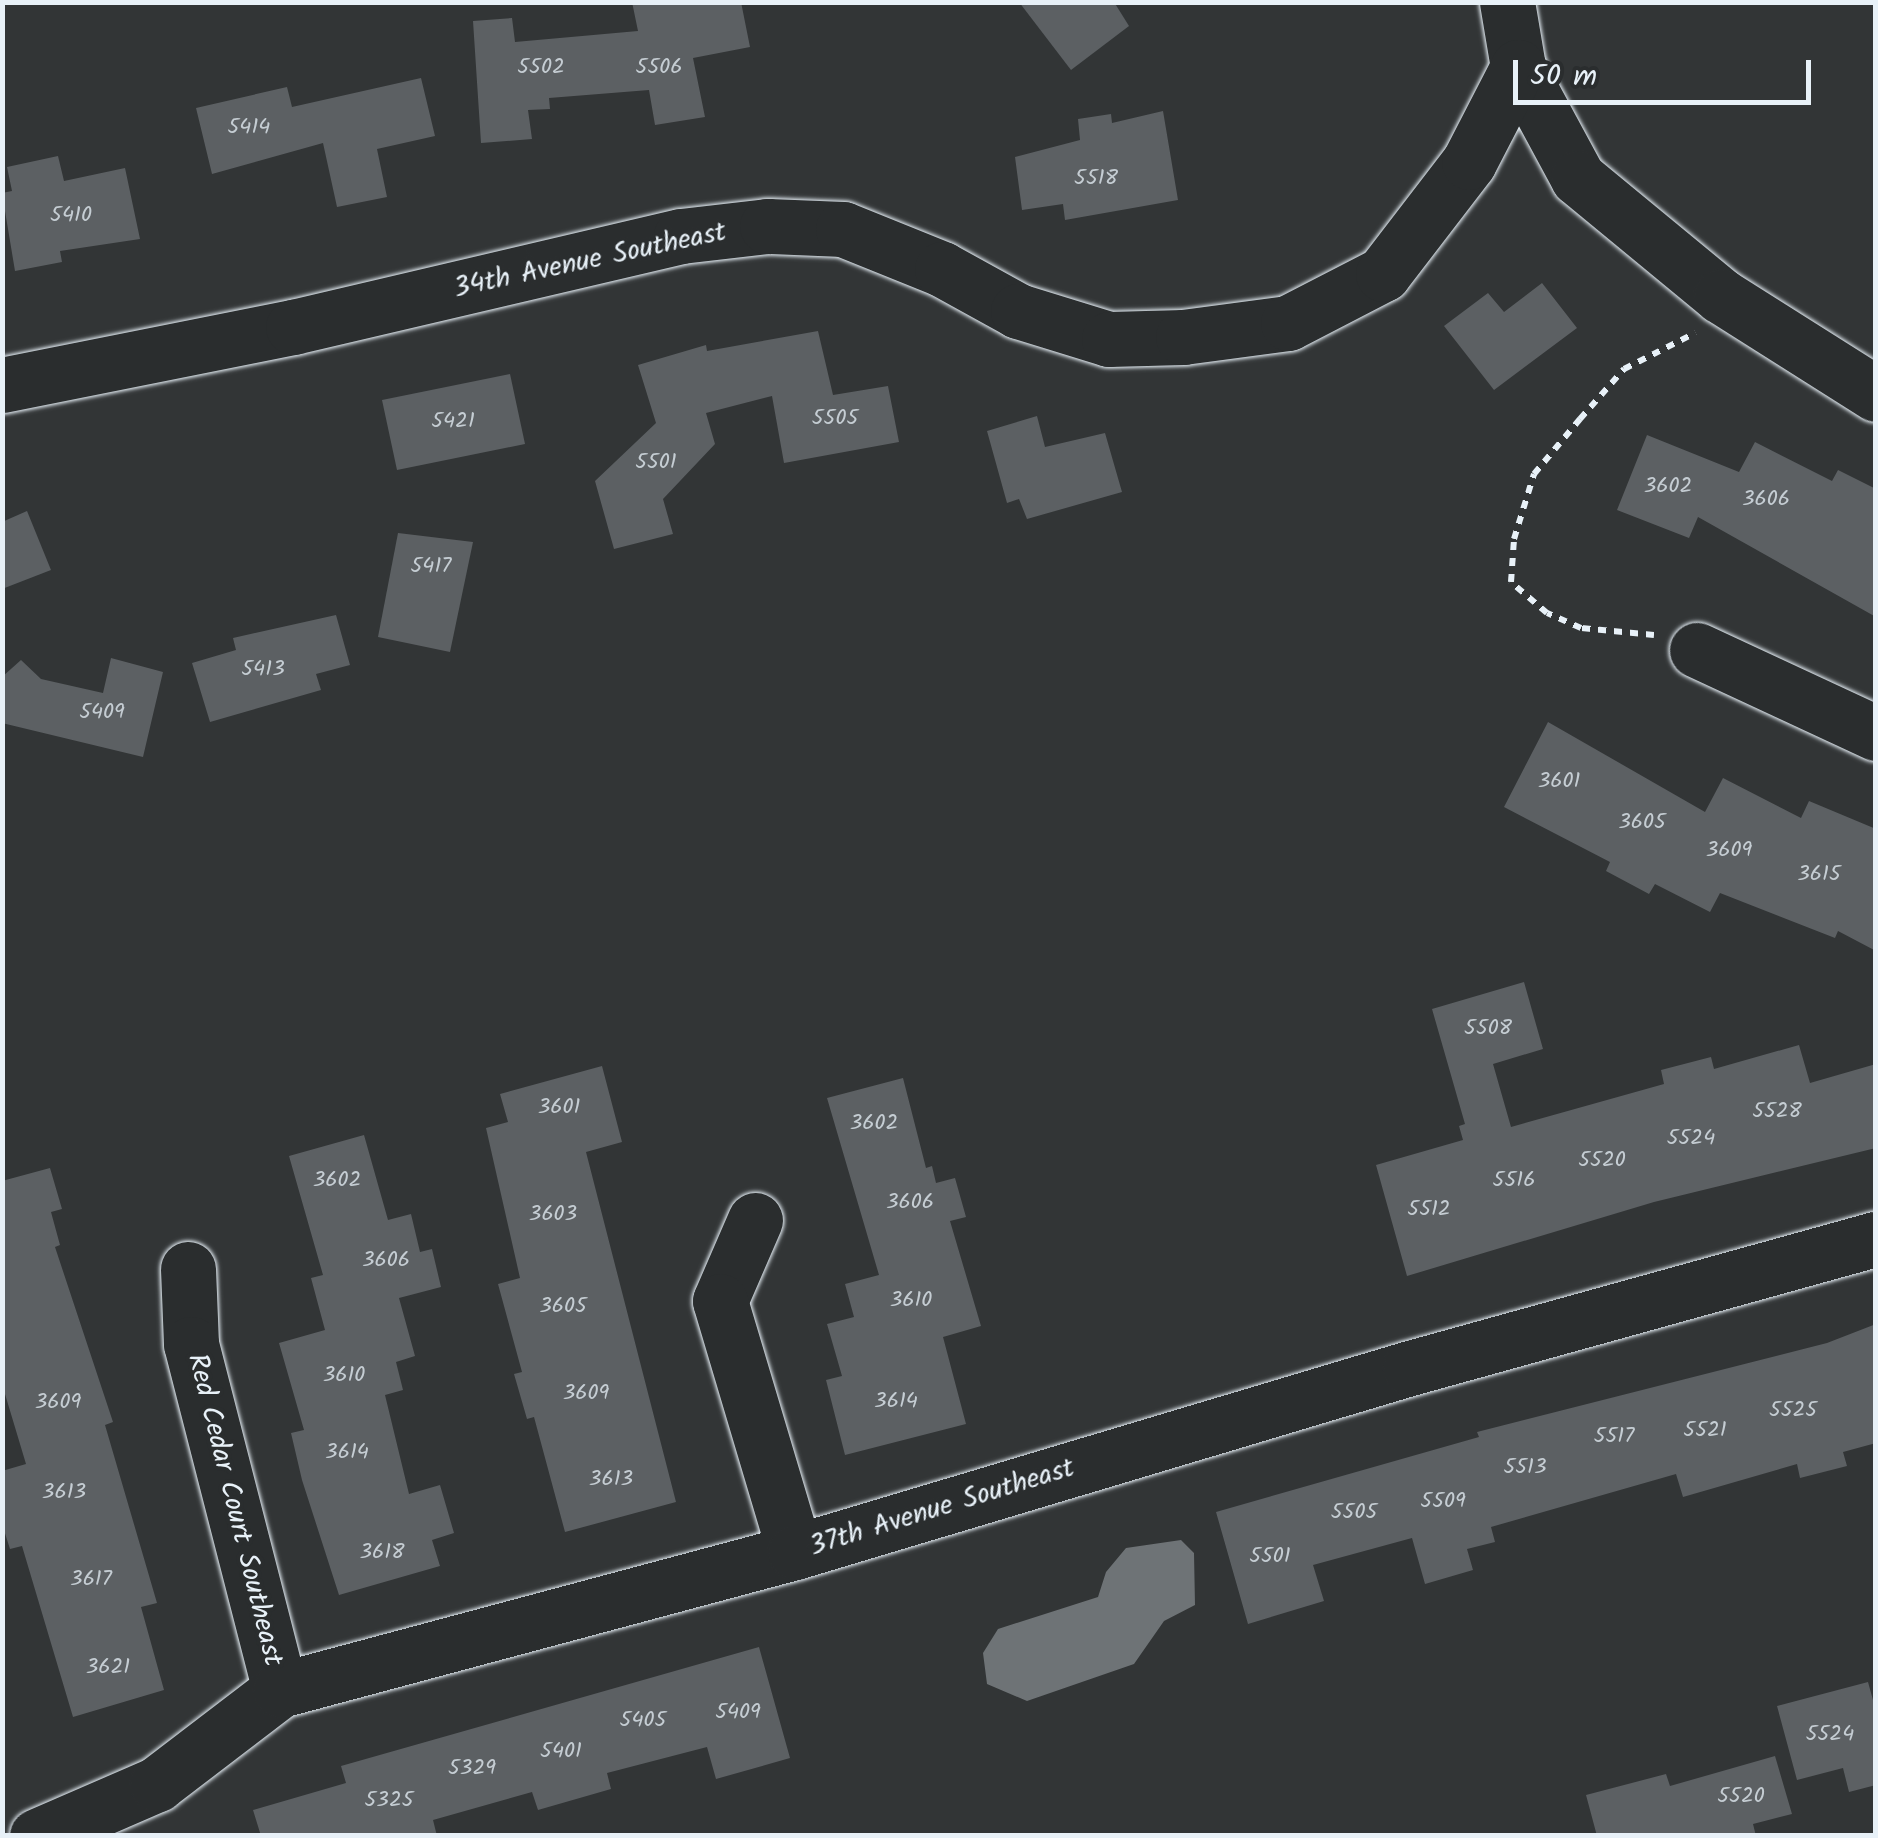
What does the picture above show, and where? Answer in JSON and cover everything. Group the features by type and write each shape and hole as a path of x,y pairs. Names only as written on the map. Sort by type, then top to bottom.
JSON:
{"street":[{"path":"1507,2 1518,68 1578,178 1747,312 1876,394"},
{"name":"34th Avenue Southeast","path":"2,385 293,327 681,236 767,226 844,229 942,269 1018,311 1109,339 1183,338 1288,323 1383,274 1469,162 1518,68"},
{"path":"1697,650 1876,732"},
{"path":"755,1220 720,1302 795,1552"},
{"name":"37th Avenue Southeast","path":"37,1836 157,1784 280,1690 795,1552 1410,1368 1876,1239"},
{"name":"Red Cedar Court Southeast","path":"188,1269 190,1344 280,1690"}],"path":[{"path":"1697,650 1636,628 1581,628 1547,613 1511,582 1514,539 1534,474 1624,370 1652,350 1747,312"}],"shaded area":[{"path":"1181,1540 1194,1553 1195,1605 1164,1621 1134,1664 1027,1701 987,1684 983,1653 998,1629 1098,1597 1106,1572 1126,1548"}],"building":[{"path":"632,2 741,2 750,47 693,58 705,117 655,125 649,90 549,98 550,109 528,110 532,139 481,143 473,21 512,18 515,42 638,31"},
{"path":"1019,2 1114,2 1129,26 1071,70"},
{"path":"421,78 435,136 377,149 387,197 337,207 323,143 212,174 196,108 287,87 292,107"},
{"path":"1163,111 1178,200 1065,220 1063,204 1022,210 1015,157 1080,140 1078,119 1111,114 1112,123"},
{"path":"58,156 64,181 125,168 140,239 60,251 62,262 15,271 2,193 12,191 7,167"},
{"path":"1542,283 1577,328 1494,390 1444,326 1488,293 1504,312"},
{"path":"818,331 833,395 888,386 899,442 784,463 772,396 706,413 715,444 663,499 673,534 614,549 595,481 656,423 638,365 706,345 707,351"},
{"path":"510,374 525,444 397,470 382,400"},
{"path":"1037,416 1045,447 1105,433 1122,492 1027,519 1019,499 1007,503 987,431"},
{"path":"1647,435 1739,472 1755,442 1832,481 1838,470 1876,489 1876,617 1698,517 1689,538 1617,510"},
{"path":"27,511 51,570 2,589 2,522"},
{"path":"398,533 473,542 450,652 378,637"},
{"path":"336,615 350,665 316,674 321,690 210,722 192,663 236,650 233,638"},
{"path":"111,658 163,672 143,757 2,723 2,677 21,660 41,679 103,693"},
{"path":"1548,722 1705,812 1723,778 1801,818 1809,801 1876,829 1876,951 1838,931 1835,938 1720,893 1710,912 1655,884 1649,894 1606,871 1610,862 1504,807"},
{"path":"1524,982 1543,1049 1493,1064 1511,1127 1664,1084 1661,1070 1711,1057 1714,1069 1799,1045 1810,1083 1876,1064 1876,1148 1654,1202 1407,1276 1376,1165 1463,1140 1459,1126 1465,1124 1432,1009"},
{"path":"602,1066 622,1142 586,1152 676,1502 565,1532 534,1417 527,1419 514,1374 522,1372 498,1284 520,1278 486,1128 508,1122 500,1094"},
{"path":"903,1078 926,1168 932,1166 936,1183 955,1178 966,1217 950,1221 981,1326 943,1337 966,1424 845,1455 826,1380 842,1376 827,1324 854,1317 845,1284 879,1275 827,1098"},
{"path":"364,1135 388,1220 411,1214 420,1252 432,1249 441,1287 399,1298 415,1356 396,1362 403,1390 385,1395 409,1494 440,1485 454,1533 432,1540 440,1566 339,1595 302,1480 291,1433 304,1430 279,1343 325,1330 311,1278 323,1275 289,1156"},
{"path":"50,1168 62,1209 51,1212 60,1245 55,1247 113,1422 105,1425 157,1603 141,1607 164,1690 73,1717 22,1546 10,1549 2,1524 2,1471 26,1464 2,1384 2,1181"},
{"path":"1876,1324 1876,1443 1843,1452 1847,1466 1800,1478 1797,1464 1683,1497 1676,1474 1491,1527 1495,1542 1467,1549 1473,1570 1425,1584 1412,1538 1313,1565 1324,1601 1248,1624 1216,1512 1479,1437 1477,1432 1827,1343"},
{"path":"759,1647 790,1758 716,1779 707,1747 607,1773 611,1789 538,1810 532,1792 433,1820 437,1836 261,1836 253,1810 346,1783 341,1766"},
{"path":"1868,1682 1876,1711 1876,1785 1849,1792 1843,1768 1797,1780 1777,1706"},
{"path":"1775,1756 1792,1814 1753,1824 1756,1836 1597,1836 1586,1795 1666,1774 1670,1786"}]}
